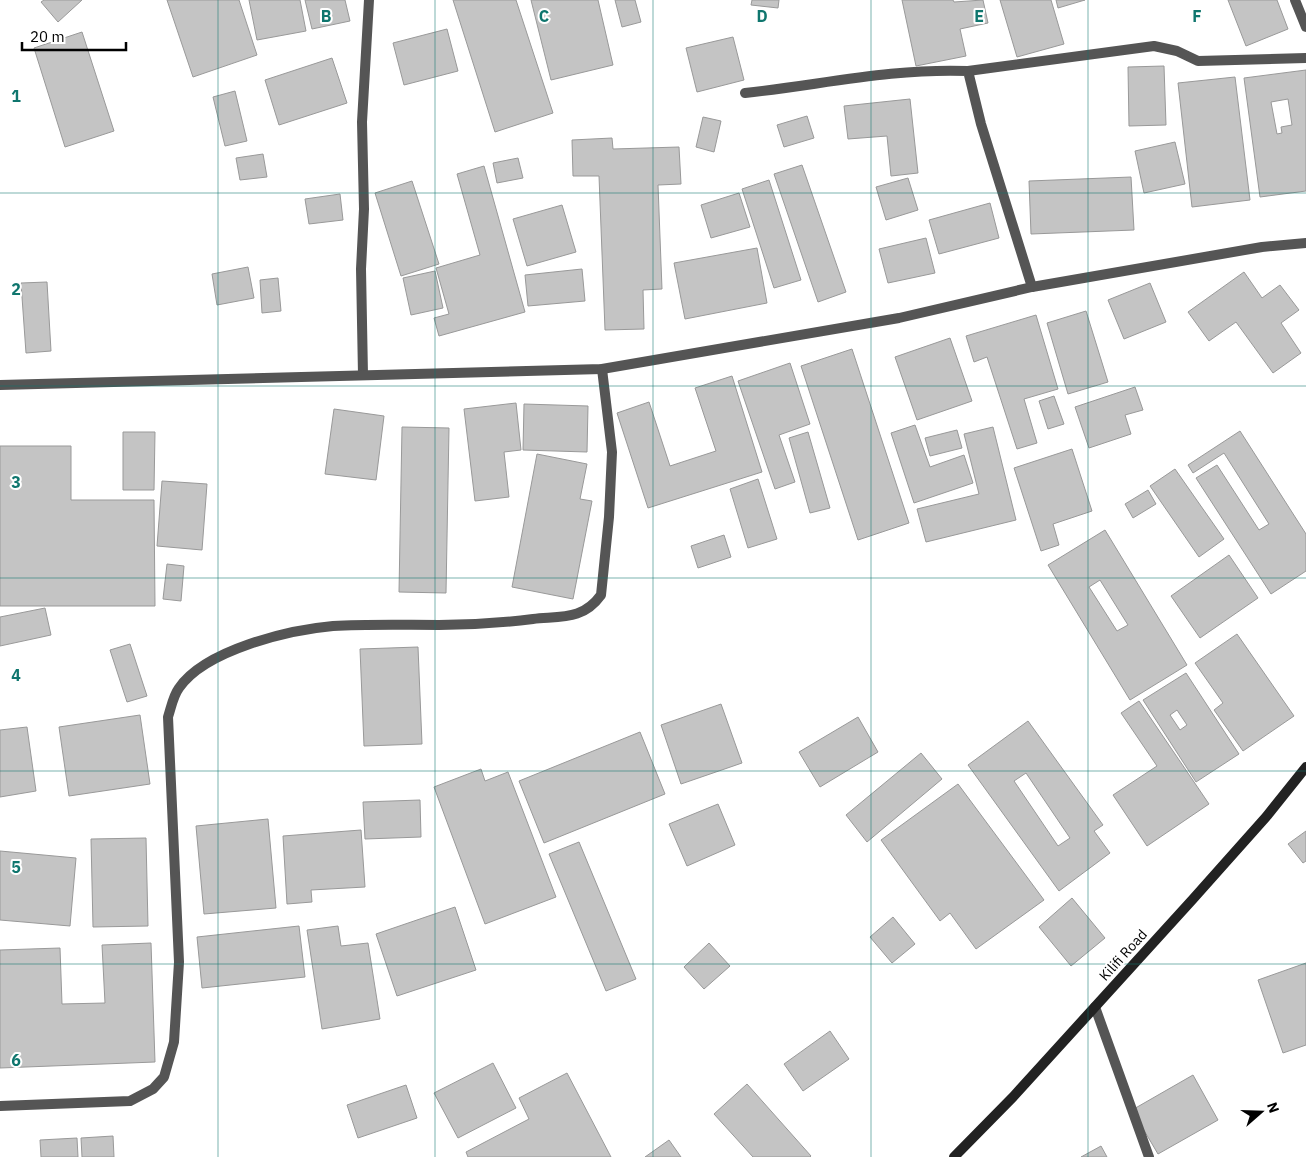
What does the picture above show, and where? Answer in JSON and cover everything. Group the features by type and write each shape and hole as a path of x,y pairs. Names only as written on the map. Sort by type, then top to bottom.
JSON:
{"street":[{"path":"363,376 361,269 364,210 362,122 369,0"},
{"path":"1295,0 1306,27"},
{"path":"745,92 881,73 929,69 968,70 1154,46 1205,61 1306,58"},
{"path":"968,70 981,124 1032,287"},
{"path":"0,385 602,369 899,318 1032,287 1262,247 1306,243"},
{"path":"0,1106 130,1101 153,1089 164,1077 174,1042 179,962 168,717 178,689 204,664 234,650 269,638 331,626 511,622 575,614 588,610 594,604 601,595 609,517 612,452 602,369"},
{"name":"Kilifi Road","path":"954,1157 1013,1097 1266,817 1306,767"},
{"path":"1095,1006 1149,1157"}],"building":[{"path":"44,0 82,0 58,22 41,2"},
{"path":"167,0 239,0 257,55 193,77"},
{"path":"249,0 300,0 306,31 257,40"},
{"path":"305,0 345,0 350,21 312,29"},
{"path":"453,0 516,0 553,113 495,132"},
{"path":"531,0 598,0 613,65 551,80"},
{"path":"615,0 635,0 641,22 622,27"},
{"path":"752,0 779,0 778,8 751,5"},
{"path":"902,0 953,0 954,2 983,0 988,23 960,29 966,56 916,66"},
{"path":"1000,0 1051,0 1064,44 1017,57"},
{"path":"1056,0 1085,0 1058,8"},
{"path":"1228,0 1277,0 1288,29 1246,46"},
{"path":"447,29 458,71 404,85 393,43"},
{"path":"82,32 114,131 65,147 34,48"},
{"path":"733,37 744,80 697,92 686,48"},
{"path":"332,58 347,103 279,125 265,80"},
{"path":"1164,66 1166,125 1129,126 1128,67"},
{"path":"1306,70 1306,191 1260,197 1244,78","holes":["1288,99 1292,125 1281,127 1282,133 1277,134 1271,102"]},
{"path":"1235,77 1250,200 1192,207 1178,83"},
{"path":"235,91 247,141 225,146 213,97"},
{"path":"910,99 918,173 891,176 887,136 848,139 844,106"},
{"path":"807,116 814,138 784,147 777,125"},
{"path":"703,117 721,121 714,152 696,147"},
{"path":"612,138 613,149 679,147 681,184 658,185 662,289 643,290 644,329 605,330 599,176 573,176 572,140"},
{"path":"1175,142 1185,184 1144,193 1135,151"},
{"path":"263,154 267,177 240,180 236,158"},
{"path":"518,158 523,178 497,183 493,163"},
{"path":"802,165 846,292 818,302 774,174"},
{"path":"484,166 525,312 439,336 434,318 449,314 436,268 480,255 457,174"},
{"path":"1131,177 1134,230 1031,234 1029,181"},
{"path":"908,178 918,210 886,220 876,187"},
{"path":"769,180 801,280 774,288 742,189"},
{"path":"412,181 439,264 401,276 375,193"},
{"path":"739,193 750,227 711,238 701,205"},
{"path":"340,194 343,220 309,224 305,199"},
{"path":"990,203 999,238 939,254 929,220"},
{"path":"562,205 576,252 527,266 513,219"},
{"path":"926,238 935,273 888,283 879,249"},
{"path":"757,248 767,303 685,319 674,263"},
{"path":"248,267 254,298 217,305 212,274"},
{"path":"582,269 585,301 528,306 525,275"},
{"path":"435,271 443,308 411,315 403,278"},
{"path":"1244,272 1262,298 1280,285 1299,310 1281,323 1301,353 1273,373 1236,322 1209,341 1188,312"},
{"path":"278,278 281,311 262,313 260,280"},
{"path":"47,282 51,351 26,353 21,283"},
{"path":"1150,283 1166,322 1124,339 1108,300"},
{"path":"1086,311 1108,382 1068,394 1047,323"},
{"path":"1036,315 1058,389 1024,399 1037,443 1017,449 987,357 974,362 966,336"},
{"path":"950,338 972,401 917,420 895,357"},
{"path":"852,349 909,523 858,540 801,366"},
{"path":"790,363 810,424 779,435 795,482 775,489 738,381"},
{"path":"732,376 762,472 648,508 617,413 649,402 670,466 716,451 695,388"},
{"path":"1135,387 1143,410 1125,415 1131,434 1089,448 1075,407"},
{"path":"1054,396 1064,424 1048,429 1039,401"},
{"path":"516,403 521,450 504,452 509,497 475,501 464,409"},
{"path":"524,404 588,406 587,452 523,450"},
{"path":"334,409 384,416 376,480 325,474"},
{"path":"915,425 930,467 964,455 973,483 914,503 891,433"},
{"path":"402,427 449,428 446,593 399,592"},
{"path":"993,427 1016,520 926,542 917,509 979,494 964,434"},
{"path":"957,430 962,448 930,456 925,438"},
{"path":"1240,431 1306,534 1306,571 1271,594 1196,478 1217,465 1259,530 1269,524 1224,453 1193,473 1188,465"},
{"path":"123,432 155,432 154,490 123,490"},
{"path":"808,432 830,508 810,513 789,438"},
{"path":"0,446 71,446 71,500 154,500 155,606 0,606"},
{"path":"1072,449 1092,511 1053,524 1059,545 1041,551 1014,468"},
{"path":"537,454 587,464 580,499 592,501 573,599 512,587"},
{"path":"1175,469 1224,539 1199,557 1150,486"},
{"path":"758,479 777,539 748,548 730,489"},
{"path":"162,481 207,484 202,550 157,546"},
{"path":"1148,490 1156,504 1133,518 1125,504"},
{"path":"1105,530 1187,665 1130,700 1048,565","holes":["1100,580 1128,625 1117,631 1089,587"]},
{"path":"724,535 731,557 698,568 691,546"},
{"path":"1229,555 1258,598 1200,638 1171,596"},
{"path":"167,564 184,566 181,601 163,599"},
{"path":"45,608 51,635 0,646 0,617"},
{"path":"1237,634 1294,716 1243,751 1214,710 1223,703 1195,663"},
{"path":"130,644 147,696 127,702 110,650"},
{"path":"418,647 422,744 364,746 360,649"},
{"path":"1186,673 1239,754 1196,782 1143,700","holes":["1177,710 1187,725 1180,730 1170,715"]},
{"path":"1139,701 1209,804 1147,846 1113,795 1157,766 1121,713"},
{"path":"721,704 742,763 681,784 661,725"},
{"path":"140,715 150,784 69,796 59,727"},
{"path":"858,717 878,752 820,787 799,752"},
{"path":"1028,721 1103,825 1094,831 1110,853 1059,891 968,765","holes":["1026,773 1070,838 1058,846 1014,781"]},
{"path":"27,727 36,791 0,797 0,730"},
{"path":"640,732 665,794 544,843 519,781"},
{"path":"921,753 942,779 867,842 846,815"},
{"path":"481,769 485,781 508,772 556,897 485,924 434,787"},
{"path":"958,784 1044,900 976,949 950,913 940,921 881,840"},
{"path":"420,800 421,837 365,839 363,802"},
{"path":"718,804 735,845 687,866 669,824"},
{"path":"268,819 276,908 204,914 196,826"},
{"path":"361,830 365,887 311,890 312,902 287,904 283,836"},
{"path":"1306,831 1306,861 1303,863 1288,844"},
{"path":"146,838 148,926 93,927 91,839"},
{"path":"579,842 636,979 606,991 549,854"},
{"path":"0,851 76,858 70,926 0,920"},
{"path":"1072,898 1105,938 1071,966 1039,927"},
{"path":"455,907 476,970 397,996 376,934"},
{"path":"893,917 915,944 892,963 870,937"},
{"path":"299,926 305,977 202,988 197,937"},
{"path":"338,926 341,946 368,943 380,1019 322,1029 307,930"},
{"path":"151,943 155,1062 0,1068 0,950 60,948 62,1004 105,1003 102,945"},
{"path":"709,943 730,966 704,989 684,967"},
{"path":"1306,963 1306,1045 1283,1053 1258,980"},
{"path":"830,1031 849,1059 803,1091 784,1064"},
{"path":"493,1063 516,1108 458,1138 434,1093"},
{"path":"567,1073 611,1157 468,1157 466,1152 529,1119 519,1098"},
{"path":"1193,1075 1218,1120 1158,1154 1132,1110"},
{"path":"747,1084 810,1157 753,1157 714,1114"},
{"path":"406,1085 417,1118 358,1138 347,1105"},
{"path":"113,1136 114,1157 82,1157 81,1138"},
{"path":"77,1138 78,1157 41,1157 40,1140"},
{"path":"669,1140 681,1157 645,1157"},
{"path":"1101,1146 1107,1157 1081,1157"}]}
